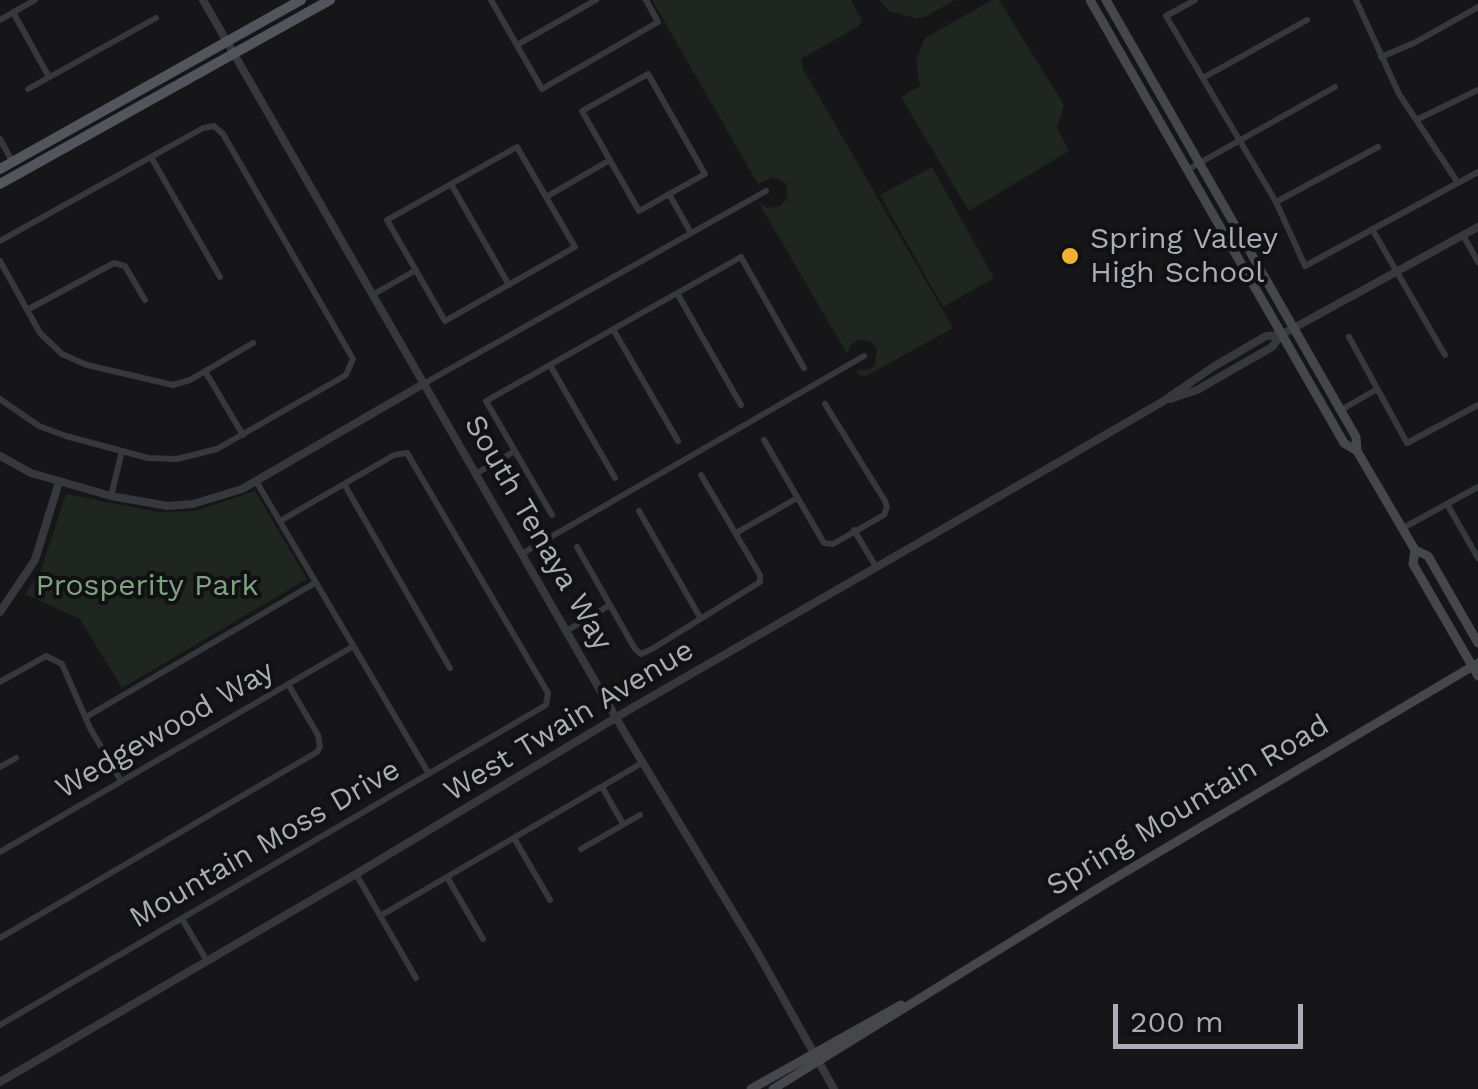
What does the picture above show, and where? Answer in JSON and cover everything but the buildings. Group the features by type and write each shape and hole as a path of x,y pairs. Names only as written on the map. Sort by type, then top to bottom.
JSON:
{"main road":[{"path":"0,169 302,0"},
{"path":"0,180 330,0"},
{"path":"1106,0 1356,437 1357,451 1415,550 1414,564 1476,669"},
{"path":"1093,1 1344,443 1357,451"},
{"path":"0,180 12,169 13,162"},
{"path":"1415,550 1428,556 1478,642"},
{"name":"Spring Mountain Road","path":"751,1089 816,1057 1476,669"},
{"name":"Spring Mountain Road","path":"773,1089 816,1057"}],"street":[{"path":"0,20 35,0"},
{"name":"South Tenaya Way","path":"202,0 834,1089"},
{"path":"491,0 542,88 658,22 646,0"},
{"path":"568,0 575,12"},
{"path":"517,45 596,0"},
{"path":"1195,0 1166,16 1276,202 1306,266 1478,172"},
{"path":"1356,0 1399,94 1458,183"},
{"path":"1380,57 1478,7"},
{"path":"13,12 49,78"},
{"path":"28,89 156,18"},
{"path":"1203,78 1307,20"},
{"path":"648,74 705,174 639,211 610,160 582,110 648,74"},
{"path":"1186,170 1335,87"},
{"path":"1416,120 1478,90"},
{"path":"0,241 202,128 214,126 224,134 353,359 346,375 206,454 181,459 148,458 39,426 0,399"},
{"path":"0,139 13,162"},
{"path":"517,147 575,247 445,321 387,220 451,184 517,147"},
{"path":"1276,202 1378,147"},
{"path":"151,156 220,277"},
{"path":"546,197 610,160"},
{"path":"451,184 509,284"},
{"path":"0,456 31,473 111,496 168,506 217,499 256,481 766,191"},
{"path":"669,194 692,233"},
{"name":"West Twain Avenue","path":"0,1082 876,566 1162,402 1197,390 1272,347 1281,334 1478,226"},
{"path":"1372,229 1445,355"},
{"path":"1463,235 1478,262"},
{"path":"552,514 486,401 740,257 804,368"},
{"path":"0,260 47,341 71,359 87,365 170,385 190,380 253,343"},
{"path":"27,310 108,265 120,263 146,300"},
{"path":"374,294 416,270"},
{"path":"677,293 741,404"},
{"path":"614,329 678,441"},
{"path":"1349,337 1407,443 1478,404"},
{"path":"522,552 864,356"},
{"path":"550,365 615,478"},
{"path":"205,371 242,435"},
{"path":"1341,410 1377,389"},
{"path":"764,440 819,540 828,545 884,515 885,501 825,404"},
{"path":"111,496 122,451"},
{"path":"477,474 516,451"},
{"name":"Mountain Moss Drive","path":"0,1025 542,709 548,693 407,453 394,455 344,484"},
{"path":"577,547 638,652 644,654 758,586 760,575 701,475"},
{"path":"256,481 429,774"},
{"path":"0,612 36,560 60,482"},
{"path":"280,521 344,484 450,668"},
{"path":"1403,528 1478,487"},
{"path":"736,534 797,498"},
{"path":"1447,504 1478,558"},
{"path":"639,511 701,619"},
{"path":"854,530 876,566"},
{"path":"86,717 316,583"},
{"path":"568,630 610,605"},
{"name":"Wedgewood Way","path":"0,852 352,647"},
{"path":"0,682 46,656 62,664 122,781"},
{"path":"0,938 317,752 318,735 288,684"},
{"path":"0,767 16,758"},
{"path":"380,916 642,763"},
{"path":"602,787 624,824"},
{"path":"582,850 640,815"},
{"path":"514,838 550,900"},
{"path":"356,874 416,978"},
{"path":"447,877 483,939"},
{"path":"182,919 207,961"}],"green space":[{"path":"652,0 851,0 862,21 859,26 801,59 803,69 953,328 866,376 859,375 856,370 875,365 877,349 870,341 859,340 847,354 759,203 768,208 781,206 788,196 785,183 773,177 758,184"},
{"path":"879,0 955,0 925,17 915,18 889,11"},
{"path":"992,0 999,0 1064,105 1057,128 1069,151 969,211 901,97 920,86 916,61 925,38"},
{"path":"932,167 994,278 943,307 880,195"},
{"name":"Prosperity Park","path":"255,491 307,579 122,688 80,619 25,594 41,570 66,494 158,512 195,511"}],"place":[{"name":"Spring Valley High School","path":"1070,256"}]}
